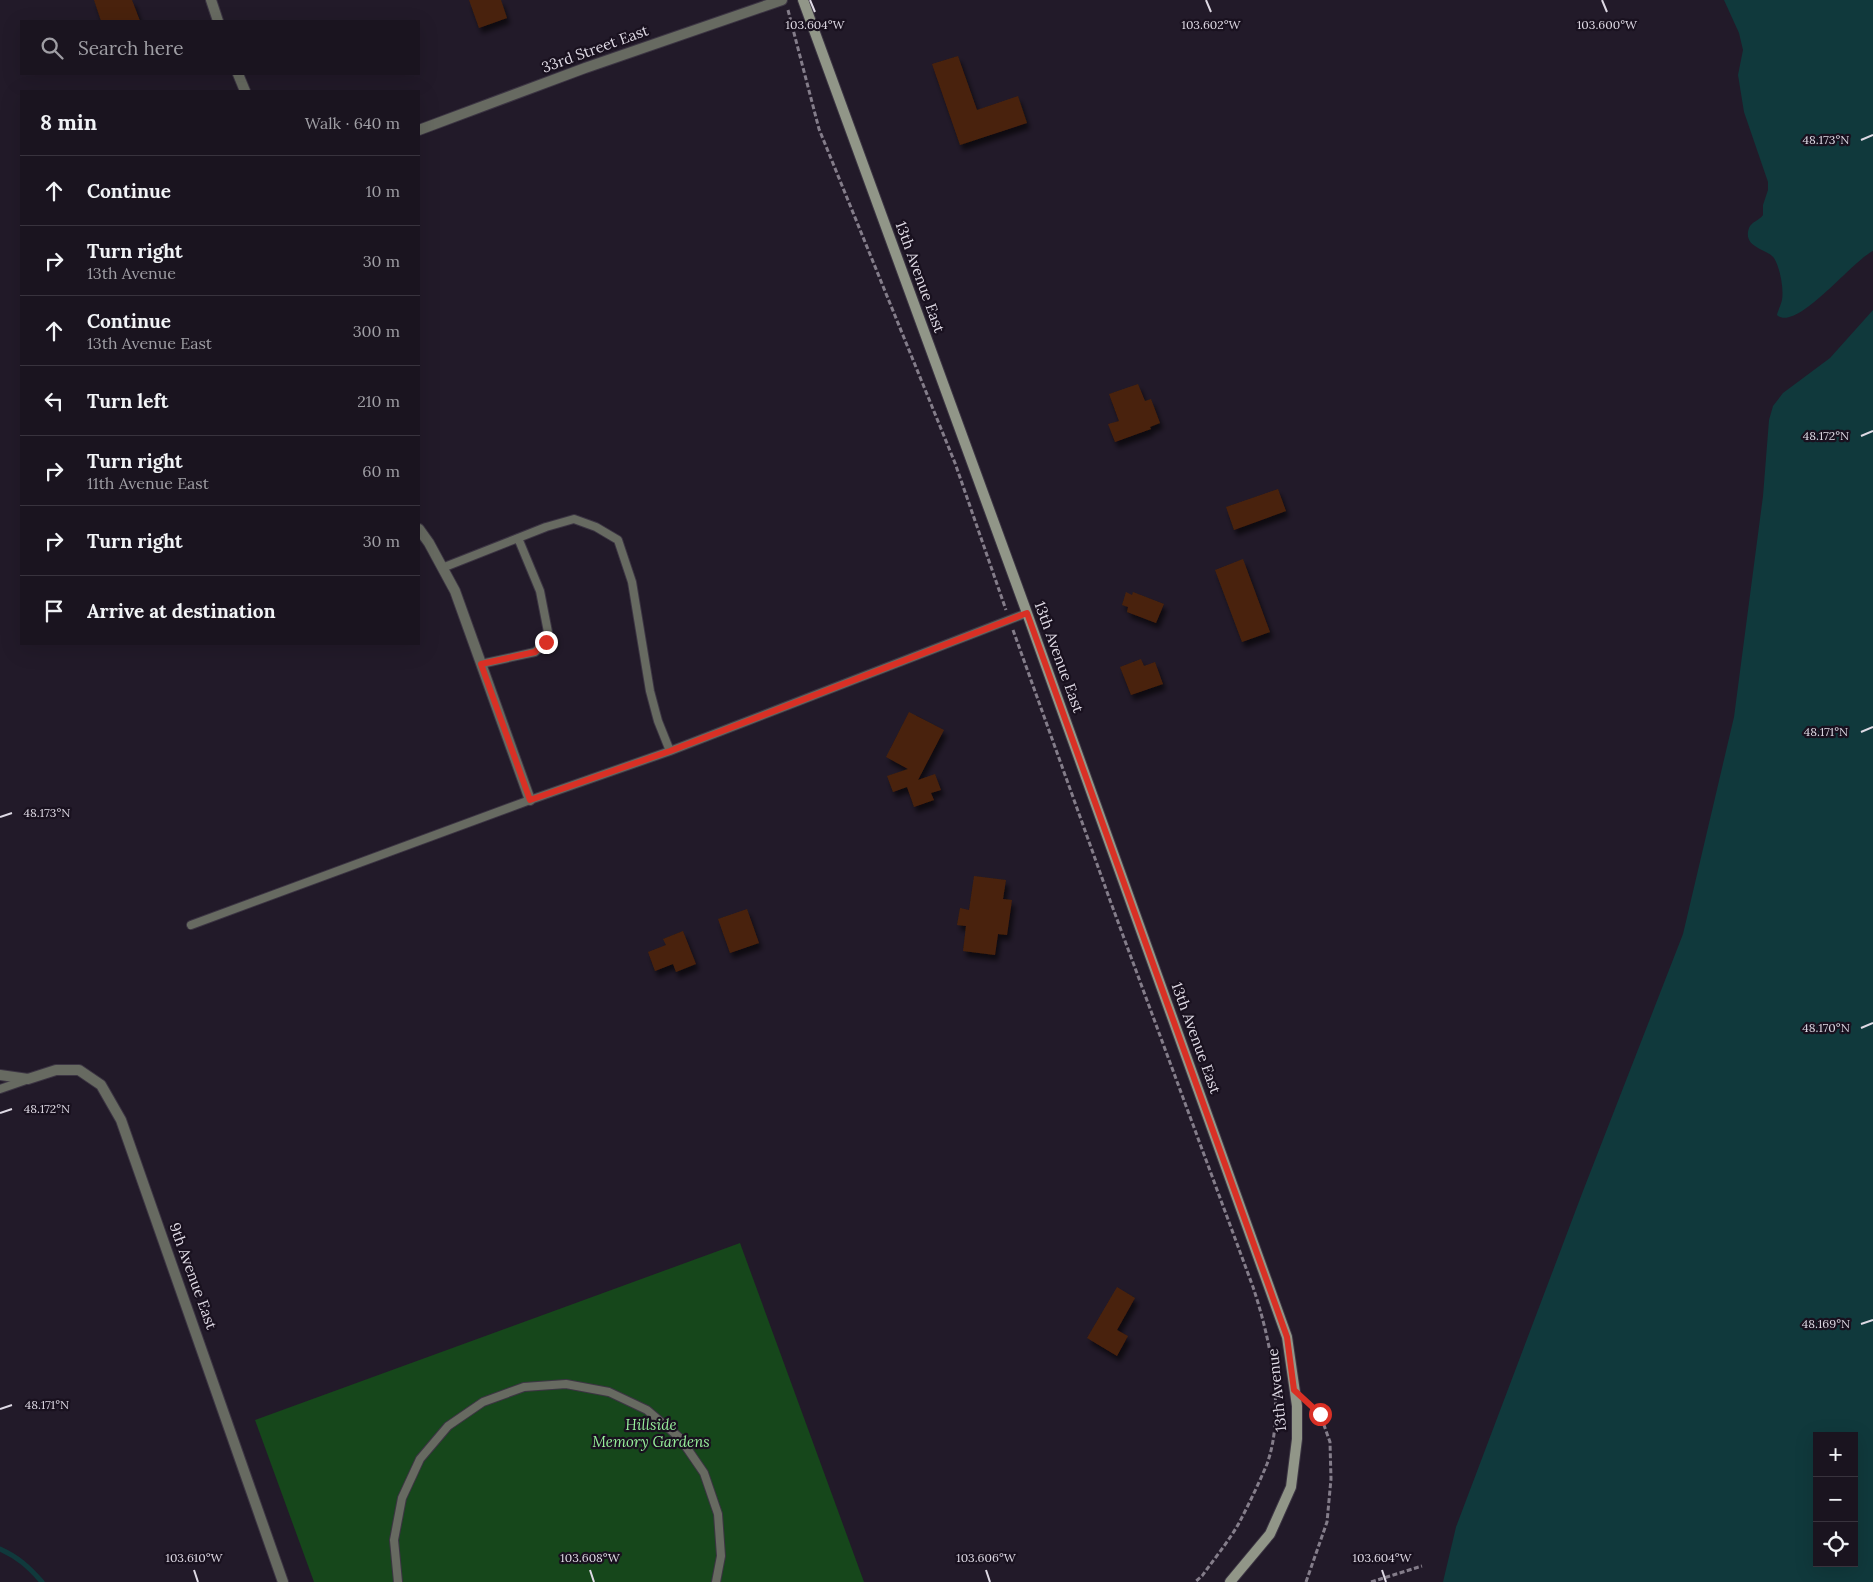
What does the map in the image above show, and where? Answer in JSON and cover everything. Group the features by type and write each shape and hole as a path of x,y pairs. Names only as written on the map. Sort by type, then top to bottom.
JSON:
{"main road":[{"name":"13th Avenue East","path":"803,0 1027,613 1283,1326"},
{"name":"13th Avenue","path":"1230,1582 1270,1534 1291,1487 1297,1440 1296,1406 1287,1337 1283,1326"}],"street":[{"path":"211,0 218,20"},
{"name":"33rd Street East","path":"420,130 585,68 782,0"},
{"path":"238,75 245,90"},
{"path":"420,530 429,542 455,591 530,800"},
{"name":"9th Avenue East","path":"0,1075 28,1079 56,1070 79,1070 101,1085 121,1120 196,1329 283,1582"}],"lane":[{"path":"442,568 518,538 574,519 596,527 618,540 632,582 650,691 656,714 670,751"},
{"path":"481,664 535,652 546,642 548,632 540,591 518,538"},
{"path":"191,925 530,800 670,751 1027,613"},
{"path":"0,1089 28,1079"},
{"path":"398,1582 394,1540 402,1498 420,1459 448,1426 483,1402 524,1387 566,1384 609,1392 647,1410 680,1438 704,1473 718,1514 721,1556 716,1582"}],"path":[{"path":"788,9 818,129 955,463 1111,903 1262,1314 1275,1374 1274,1430 1267,1462 1239,1524 1202,1576 1195,1582"},
{"path":"1294,1390 1320,1414 1330,1442 1331,1479 1327,1522 1306,1582"},
{"path":"1371,1582 1422,1566"}],"green space":[{"name":"Hillside Memory Gardens","path":"740,1243 864,1582 314,1582 255,1420"}],"shaded area":[{"path":"1724,0 1873,0 1873,251 1810,305 1797,314 1786,318 1777,315 1782,300 1782,284 1776,262 1771,255 1752,244 1748,235 1750,226 1763,215 1768,182 1744,112 1738,75 1743,50 1739,33"},
{"path":"1873,310 1873,1582 1443,1582 1456,1527 1583,1191 1683,934 1734,717 1763,496 1769,420 1773,406 1783,393 1830,358"}],"building":[{"path":"94,0 132,0 140,20 101,20"},
{"path":"469,0 501,0 507,18 479,28"},
{"path":"958,56 977,110 1018,96 1027,123 960,145 932,64"},
{"path":"1138,384 1145,401 1151,399 1160,423 1150,427 1151,429 1115,442 1108,424 1119,421 1109,394"},
{"path":"1278,489 1286,511 1234,530 1226,507"},
{"path":"1243,559 1270,632 1242,642 1215,570"},
{"path":"1126,592 1132,595 1133,592 1164,604 1156,623 1127,612 1128,607 1122,605"},
{"path":"1141,659 1144,666 1155,662 1163,684 1131,695 1120,667"},
{"path":"909,712 944,730 918,780 935,774 941,790 931,793 934,800 914,807 907,787 893,792 887,776 908,769 886,757"},
{"path":"974,876 1006,880 1003,899 1012,900 1007,935 998,934 995,955 963,951 966,926 957,925 960,908 969,910"},
{"path":"747,909 759,943 730,953 718,919"},
{"path":"683,931 696,964 676,972 673,964 655,971 648,952 666,945 663,939"},
{"path":"1117,1287 1135,1298 1117,1330 1128,1336 1117,1356 1087,1338"}],"waterway":[{"path":"0,1549 23,1563 42,1582"}],"route":[{"path":"546,642 535,652 481,664 530,800 670,751 1027,613 1287,1337 1294,1390 1320,1414"}]}
